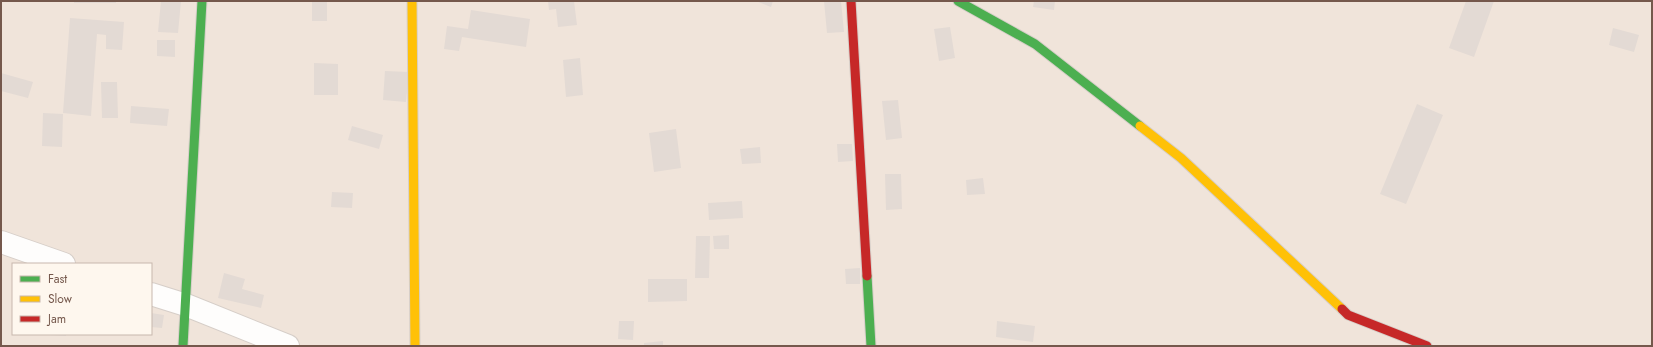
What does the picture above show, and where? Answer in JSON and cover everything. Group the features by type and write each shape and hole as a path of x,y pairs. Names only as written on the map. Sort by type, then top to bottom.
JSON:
{"street":[{"path":"183,346 202,1"},
{"path":"412,1 415,346"},
{"path":"851,1 871,346"},
{"path":"958,1 1035,44 1181,158 1348,315 1427,346"},
{"path":"1,242 61,263"},
{"path":"152,294 186,305 288,346"}],"shaded area":[{"path":"1,1 1652,1 1652,346 1,346"}],"building":[{"path":"74,1 116,1 116,3 74,3"},
{"path":"161,1 181,1 178,33 158,32"},
{"path":"312,1 327,1 327,21 312,21"},
{"path":"548,1 574,1 577,25 558,27 556,9 549,10"},
{"path":"756,1 773,1 771,7"},
{"path":"824,1 841,1 844,32 827,33"},
{"path":"1034,1 1055,1 1054,10 1033,7"},
{"path":"1466,1 1494,1 1474,57 1449,48"},
{"path":"471,10 530,19 526,47 462,37 459,51 444,49 447,26 468,29"},
{"path":"70,18 124,22 122,50 106,49 106,35 97,34 91,116 63,113"},
{"path":"950,27 955,58 939,61 934,29"},
{"path":"1613,28 1639,35 1634,52 1609,45"},
{"path":"157,40 175,40 175,57 157,56"},
{"path":"580,58 583,95 566,97 563,60"},
{"path":"314,63 338,64 338,95 314,95"},
{"path":"385,71 409,72 406,102 383,100"},
{"path":"1,73 33,82 28,98 1,91"},
{"path":"101,82 117,82 118,118 102,118"},
{"path":"898,100 902,138 886,140 882,101"},
{"path":"1417,104 1443,115 1406,204 1380,194"},
{"path":"131,106 169,109 167,126 130,123"},
{"path":"43,113 63,114 62,147 42,146"},
{"path":"352,126 383,135 379,149 348,140"},
{"path":"676,129 681,168 654,172 649,133"},
{"path":"837,144 852,144 853,161 838,162"},
{"path":"760,147 761,163 742,164 740,149"},
{"path":"885,174 901,174 902,209 886,210"},
{"path":"983,178 985,194 967,195 966,180"},
{"path":"332,192 353,193 352,208 331,207"},
{"path":"742,201 743,218 709,220 708,203"},
{"path":"729,235 729,249 714,249 713,236"},
{"path":"696,236 710,236 709,278 695,278"},
{"path":"860,268 860,284 846,284 845,269"},
{"path":"224,273 245,279 242,289 264,295 261,308 218,298"},
{"path":"648,279 687,279 687,301 648,302"},
{"path":"152,313 164,315 162,328 152,327"},
{"path":"619,321 634,321 633,340 618,339"},
{"path":"997,321 1035,326 1033,342 996,337"},
{"path":"663,341 663,346 644,346 644,343"}],"traffic: fast":[{"path":"183,346 202,1"},
{"path":"958,1 1035,44 1140,126"},
{"path":"867,276 871,346"}],"traffic: slow":[{"path":"412,1 415,346"},
{"path":"1140,126 1181,158 1342,309"}],"traffic: jam":[{"path":"851,1 867,276"},
{"path":"1342,309 1348,315 1427,346"}]}
